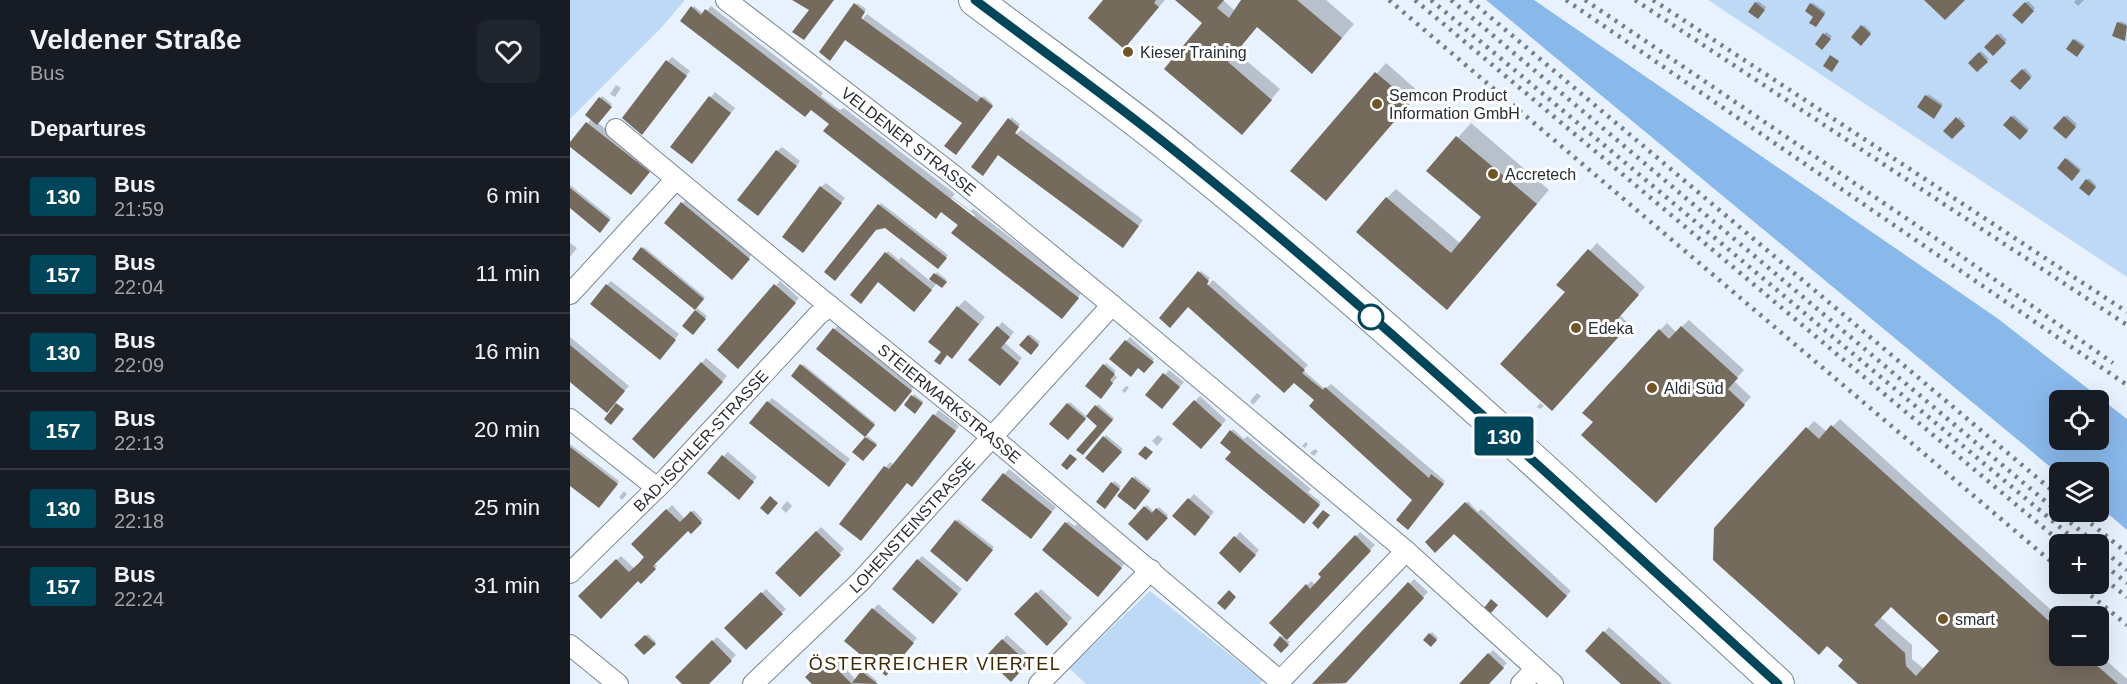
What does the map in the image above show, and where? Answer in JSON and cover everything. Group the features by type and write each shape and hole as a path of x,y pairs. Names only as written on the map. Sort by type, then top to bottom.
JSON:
{"main road":[{"path":"975,0 1144,125 1263,224 1466,401 1778,684"}],"street":[{"name":"VELDENER STRASSE","path":"726,0 952,174 1112,305 1406,551 1553,684"},
{"name":"STEIERMARKSTRASSE","path":"616,129 1152,570 1279,682"},
{"path":"570,294 676,179"},
{"name":"LOHENSTEINSTRASSE","path":"753,684 861,581 1112,305"},
{"name":"BAD-ISCHLER-STRASSE","path":"570,573 657,488 818,315 830,306"},
{"path":"570,419 657,488"},
{"path":"1279,682 1406,551"},
{"path":"1039,684 1152,570"},
{"path":"570,645 618,684"},
{"path":"1521,684 1536,669"}],"shaded area":[{"path":"570,0 685,0 660,29 570,119"},
{"path":"1486,0 1534,0 1997,318 2090,390 2049,390 2049,450 2109,450 2109,405 2127,419 2127,530 2109,515 2109,462 2049,462 2049,466"},
{"path":"1708,0 2127,0 2127,277"},
{"path":"1150,591 1263,681 1259,684 1086,684 1069,668"}],"building":[{"path":"792,0 834,0 804,40 792,32 809,10"},
{"path":"1103,0 1156,0 1154,3 1159,7 1124,49 1088,18"},
{"path":"1175,0 1224,0 1217,8 1229,18 1241,0 1297,0 1342,38 1312,74 1257,27 1228,62 1272,100 1242,135 1164,69 1202,23"},
{"path":"1924,0 1965,0 1945,20"},
{"path":"1755,2 1765,10 1758,19 1748,12"},
{"path":"2025,2 2034,11 2022,24 2012,15"},
{"path":"854,3 865,12 861,18 977,102 981,97 993,106 956,155 944,146 962,123 845,40 830,61 819,52"},
{"path":"1810,3 1825,14 1816,27 1809,23 1813,17 1805,11"},
{"path":"691,6 701,15 705,9 1079,298 1062,319 951,233 958,225 941,212 936,219 823,131 829,124 811,110 805,117 680,21"},
{"path":"2117,22 2127,26 2125,41 2112,36"},
{"path":"1861,25 1871,34 1861,46 1851,37"},
{"path":"1823,33 1831,39 1822,50 1815,44"},
{"path":"1997,34 2006,43 1993,56 1984,47"},
{"path":"2073,39 2084,47 2077,57 2066,49"},
{"path":"1979,52 1988,62 1977,72 1968,63"},
{"path":"1830,55 1839,61 1832,72 1823,66"},
{"path":"666,60 687,76 642,135 622,118"},
{"path":"2022,69 2031,78 2020,90 2010,81"},
{"path":"1375,72 1411,102 1326,201 1290,171"},
{"path":"1925,95 1942,106 1934,119 1917,107"},
{"path":"709,96 731,113 692,164 670,147"},
{"path":"599,97 612,107 597,125 585,115"},
{"path":"2011,116 2028,131 2020,140 2003,125"},
{"path":"2064,116 2076,127 2066,139 2053,128"},
{"path":"1956,117 1965,126 1952,139 1943,131"},
{"path":"1008,118 1019,127 1015,133 1139,226 1123,248 998,155 983,176 971,167"},
{"path":"586,122 650,172 631,195 570,147 570,142"},
{"path":"1456,136 1537,204 1447,310 1356,232 1386,197 1451,253 1481,217 1426,171"},
{"path":"776,150 797,166 758,216 737,200"},
{"path":"2065,158 2080,171 2072,181 2057,168"},
{"path":"2086,179 2096,187 2089,196 2079,188"},
{"path":"820,186 842,203 803,253 782,237"},
{"path":"570,188 610,220 600,233 570,208"},
{"path":"681,202 750,259 732,280 664,223"},
{"path":"878,204 947,258 938,269 885,228 876,230 835,281 824,272"},
{"path":"641,247 704,299 695,310 632,259"},
{"name":"Edeka","path":"1588,249 1639,295 1614,323 1623,332 1552,411 1500,364 1565,292 1556,285"},
{"path":"885,252 932,290 914,312 878,282 861,304 850,295"},
{"path":"1198,271 1209,281 1207,284 1305,370 1302,373 1323,390 1325,387 1429,478 1431,474 1444,484 1408,530 1396,520 1412,500 1309,406 1314,400 1294,383 1284,393 1188,307 1170,328 1159,318"},
{"path":"934,273 947,282 942,288 929,279"},
{"path":"606,284 676,340 660,360 590,304"},
{"path":"774,284 796,303 738,369 717,350"},
{"path":"957,306 979,324 952,359 947,355 940,365 934,361 941,352 928,342"},
{"path":"695,310 706,319 693,335 682,326"},
{"path":"997,326 1010,337 1001,348 1019,363 1000,386 968,360"},
{"name":"Aldi Süd","path":"1681,326 1738,378 1728,389 1745,405 1656,503 1581,435 1593,422 1582,413 1659,329 1669,339"},
{"path":"833,328 912,391 895,412 816,349"},
{"path":"1028,335 1039,345 1031,355 1019,345"},
{"path":"1125,340 1154,362 1144,373 1138,368 1131,377 1109,359"},
{"path":"570,345 625,391 607,413 570,382"},
{"path":"701,362 723,382 654,459 632,439"},
{"path":"800,364 875,425 865,437 791,376"},
{"path":"1103,364 1115,374 1110,380 1113,383 1101,399 1085,386"},
{"path":"1163,373 1180,387 1162,409 1145,395"},
{"path":"911,395 923,403 915,414 904,405"},
{"path":"1194,400 1222,425 1201,449 1172,424"},
{"path":"767,401 846,464 829,487 749,423"},
{"path":"616,403 624,409 611,425 604,419"},
{"path":"1067,403 1086,419 1068,440 1049,424"},
{"path":"1095,405 1113,420 1083,455 1076,450 1097,426 1086,416"},
{"path":"933,414 956,431 912,487 907,483 861,541 839,524 884,466 889,469"},
{"path":"1831,425 2049,621 2049,666 2097,666 2118,684 1858,684 1838,666 1843,660 1827,646 1819,655 1713,560 1714,528 1806,427 1819,439","holes":["1891,607 1939,651 1916,676 1906,666 1905,653 1874,625"]},
{"path":"1230,430 1320,505 1304,524 1225,459 1231,452 1220,443"},
{"path":"1103,436 1122,452 1103,473 1085,458"},
{"path":"865,437 877,445 863,461 852,452"},
{"path":"1145,446 1153,452 1146,460 1138,454"},
{"path":"570,447 618,484 599,508 570,486"},
{"path":"1070,454 1077,459 1067,470 1061,465"},
{"path":"722,455 754,482 739,500 707,473"},
{"path":"1003,473 1052,512 1031,539 981,500"},
{"path":"1132,477 1150,491 1135,510 1117,496"},
{"path":"1111,482 1120,489 1105,509 1096,502"},
{"path":"770,496 778,503 768,515 760,508"},
{"path":"1188,498 1210,517 1195,536 1172,516"},
{"path":"1465,502 1567,596 1547,618 1454,534 1435,553 1425,542"},
{"path":"1144,506 1152,513 1156,508 1168,518 1147,541 1128,524"},
{"path":"666,509 680,522 691,511 702,523 691,534 688,531 653,566 656,569 641,584 638,581 601,619 578,596 616,559 629,572 639,563 644,557 631,544"},
{"path":"1323,510 1330,515 1318,529 1312,523"},
{"path":"955,520 993,550 967,582 930,551"},
{"path":"1065,522 1122,568 1098,597 1042,550"},
{"path":"816,531 841,555 800,597 775,573"},
{"path":"1355,535 1371,551 1287,640 1269,623 1306,584 1310,589 1321,577 1318,574"},
{"path":"1234,536 1256,555 1240,573 1219,553"},
{"path":"917,559 958,594 933,624 892,589"},
{"path":"1408,582 1424,598 1346,683 1312,684"},
{"path":"1229,590 1236,597 1225,610 1217,603"},
{"path":"761,592 783,614 746,650 724,628"},
{"path":"1036,592 1068,624 1047,646 1014,614"},
{"path":"1491,599 1498,605 1491,613 1484,608"},
{"path":"872,608 914,643 886,676 844,641"},
{"path":"1603,631 1662,684 1621,684 1585,651"},
{"path":"1429,633 1437,640 1431,647 1423,640"},
{"path":"645,635 656,644 644,655 634,645"},
{"path":"1280,636 1289,645 1281,653 1273,645"},
{"path":"1002,639 1028,663 1011,682 985,657"},
{"path":"712,640 732,661 709,684 682,684 675,677"},
{"path":"1488,653 1504,668 1489,684 1459,684"},
{"path":"826,657 852,684 812,684 805,677"},
{"path":"861,671 878,684 852,683"}],"railway":[{"path":"1389,0 2049,560"},
{"path":"1415,0 2051,534"},
{"path":"1431,0 2068,534"},
{"path":"1451,0 2084,534"},
{"path":"1470,0 2049,488"},
{"path":"1566,0 2127,385"},
{"path":"1585,0 1947,246 2113,363"},
{"path":"1635,0 2127,325"},
{"path":"1653,0 2127,312"},
{"path":"2089,522 2127,553"},
{"path":"2109,555 2127,570"},
{"path":"2109,569 2127,583"},
{"path":"2109,583 2127,597"},
{"path":"2089,594 2127,625"}],"bus line":[{"name":"130","path":"975,0 1144,125 1263,224 1379,324 1778,684"}],"place":[{"name":"Kieser Training","path":"1128,52"},
{"name":"Semcon Product Information GmbH","path":"1377,104"},
{"name":"Accretech","path":"1493,174"},
{"name":"Edeka","path":"1576,328"},
{"name":"Aldi Süd","path":"1652,388"},
{"name":"smart","path":"1943,619"}],"district":[{"name":"ÖSTERREICHER VIERTEL","path":"935,664"}]}
